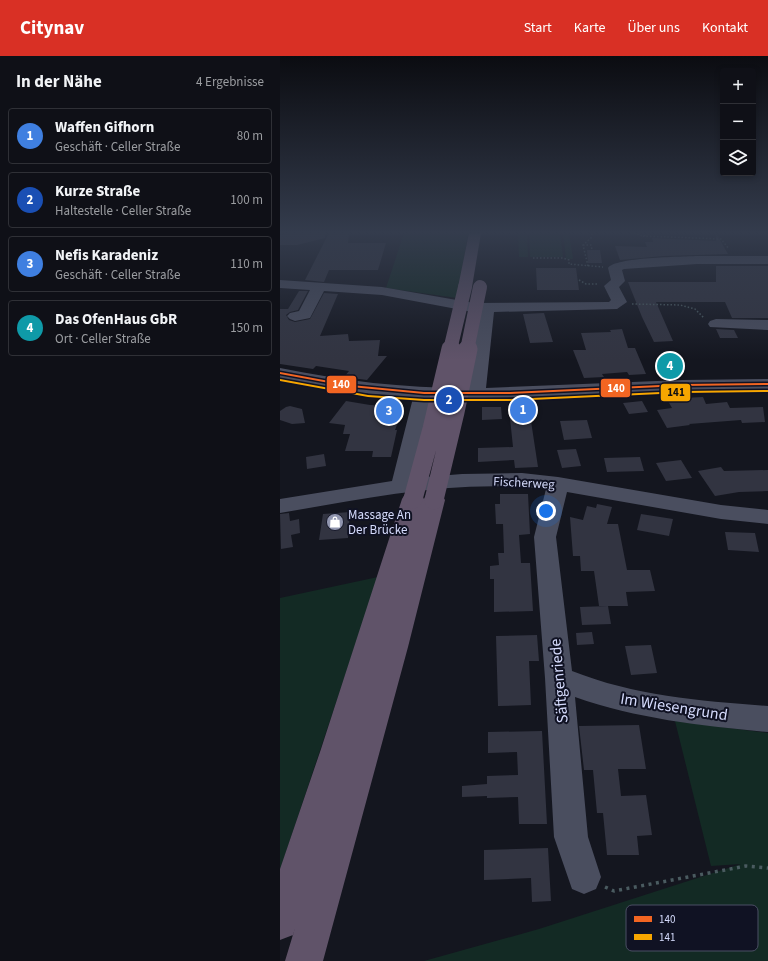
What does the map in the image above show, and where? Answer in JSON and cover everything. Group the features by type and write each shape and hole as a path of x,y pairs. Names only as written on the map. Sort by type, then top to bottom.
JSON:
{"highway":[{"path":"280,922 416,495 457,405 476,283 476,275"},
{"path":"304,961 395,647 416,495"}],"street":[{"path":"280,284 382,291 474,308 612,306 617,299 611,286 618,281 617,275"},
{"path":"295,316 305,315 319,287"},
{"path":"476,393 486,308"},
{"path":"716,324 768,325"},
{"path":"281,374 334,381 391,392 423,393 476,393 736,383 768,384"},
{"path":"416,495 423,393"},
{"name":"Fischerweg","path":"280,506 416,495 462,481 522,480 558,484 721,512 768,517"},
{"name":"Säftgenriede","path":"558,484 545,536 559,678 572,837 584,878"},
{"name":"Im Wiesengrund","path":"559,678 581,688 638,704 713,714 768,719"}],"path":[{"path":"617,299 680,305 695,309 702,317 716,324"},
{"path":"584,878 614,891 746,866 768,868"}],"green space":[{"path":"390,275 461,275 457,298 386,288"},
{"path":"378,577 280,870 280,598"},
{"path":"675,721 768,733 768,961 424,961 539,929 741,864 711,866"}],"building":[{"path":"307,275 327,275 324,282 305,280"},
{"path":"536,275 577,275 579,290 537,290"},
{"path":"716,275 768,275 768,318 732,318 725,302 656,302 673,341 654,342 628,282 716,282"},
{"path":"299,291 308,291 298,310 290,312 286,315 289,320 295,322 310,319 324,293 338,294 320,336 348,334 349,341 380,340 378,356 387,356 367,380 344,377 349,371 316,366 313,369 280,364 280,309 288,309"},
{"path":"544,313 553,342 530,343 523,314"},
{"path":"622,329 628,348 635,348 646,374 629,375 627,372 602,374 604,377 584,378 573,350 586,350 581,333 611,332 610,330"},
{"path":"716,329 734,330 738,338 720,338"},
{"path":"703,397 706,404 727,402 730,408 763,407 765,422 742,423 741,420 689,424 690,425 667,428 657,410 672,408 668,401 684,400 683,398"},
{"path":"346,401 370,405 404,407 395,430 397,430 391,457 372,457 373,451 345,451 350,434 343,434 345,425 329,423"},
{"path":"642,401 648,412 629,414 623,403"},
{"path":"290,406 302,409 305,423 292,424 280,420 280,411"},
{"path":"482,407 501,407 502,419 482,420"},
{"path":"529,408 538,467 515,468 514,460 478,462 478,448 513,447 509,409"},
{"path":"587,420 592,438 564,440 560,421"},
{"path":"576,449 581,466 562,468 557,450"},
{"path":"324,454 326,466 307,469 306,457"},
{"path":"640,457 644,471 607,472 604,458"},
{"path":"681,460 692,478 666,481 656,463"},
{"path":"721,467 724,471 768,470 768,491 739,492 715,496 698,471"},
{"path":"500,494 528,494 530,534 519,535 521,563 530,563 533,611 494,612 494,579 490,579 490,566 499,565 498,553 504,553 503,524 496,524 495,504 500,504"},
{"path":"597,504 612,507 607,524 618,524 627,570 650,570 655,591 626,592 628,606 599,606 594,571 581,571 580,556 573,556 570,517 583,520 587,506 596,508"},
{"name":"Massage An Der Brücke","path":"350,512 348,538 319,540 323,514"},
{"path":"289,513 290,521 299,519 300,533 291,535 293,547 281,549 280,514"},
{"path":"641,514 673,519 669,536 637,530"},
{"path":"725,532 755,533 759,552 728,550"},
{"path":"608,606 611,624 582,625 580,607"},
{"path":"592,632 594,644 577,645 576,633"},
{"path":"537,635 539,661 529,661 531,705 498,706 496,636"},
{"path":"651,645 657,673 631,675 625,646"},
{"path":"639,725 646,769 618,769 621,796 646,795 652,835 637,836 639,855 607,855 603,813 597,813 593,770 584,770 579,726"},
{"path":"542,731 547,824 519,824 518,797 462,797 462,786 487,784 487,776 518,775 517,752 488,753 488,732"},
{"path":"548,848 551,901 532,902 531,878 484,880 484,850"}],"transit line":[{"name":"140","path":"280,373 351,386 424,393 510,393 682,385 768,384"},
{"name":"141","path":"280,380 368,396 424,400 510,400 682,392 768,391"}],"place":[{"name":"Das OfenHaus GbR","path":"670,366"},
{"name":"Kurze Straße","path":"449,400"},
{"name":"Waffen Gifhorn","path":"523,410"},
{"name":"Nefis Karadeniz","path":"389,411"},
{"name":"Massage An Der Brücke","path":"335,522"}]}
